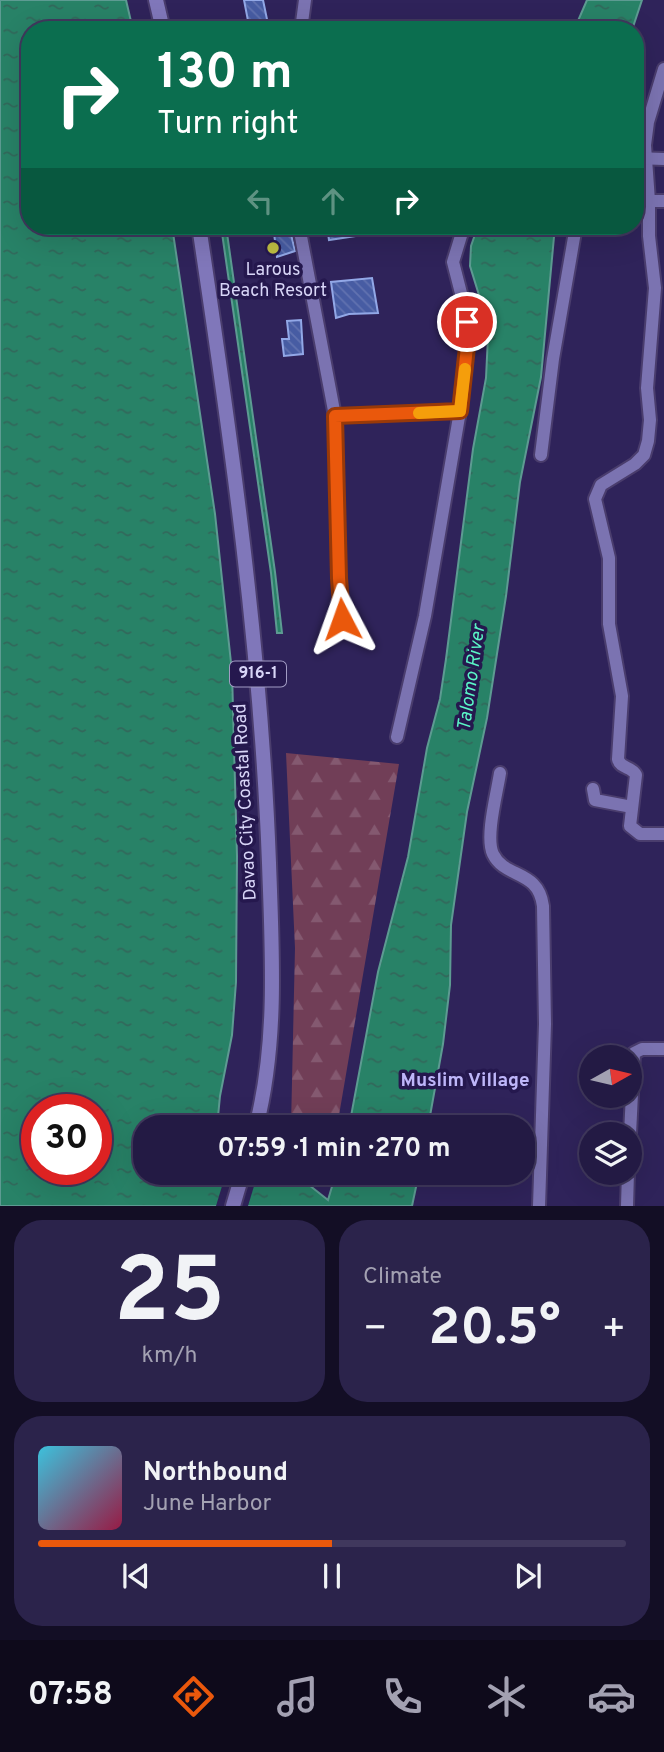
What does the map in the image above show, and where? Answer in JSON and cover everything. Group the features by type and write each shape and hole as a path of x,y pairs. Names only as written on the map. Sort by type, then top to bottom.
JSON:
{"main road":[{"path":"156,0 161,21"},
{"name":"Davao City Coastal Road","path":"200,235 247,564 262,732 272,1002 268,1069 258,1115"},
{"path":"233,1206 239,1185"}],"street":[{"path":"302,21 305,0"},
{"path":"644,139 658,106 664,69"},
{"path":"644,158 664,159"},
{"path":"644,177 649,201 649,236 655,288 648,388 648,441 644,455 635,464 601,485 595,499 609,558 609,624 622,696 618,759 621,765 636,775 629,822 632,830 644,835 664,834"},
{"path":"649,201 664,201"},
{"path":"301,235 335,416 342,619"},
{"path":"397,737 439,541 460,411 468,338 463,301 453,262 461,235"},
{"path":"541,455 553,359 574,235"},
{"path":"335,416 460,411"},
{"path":"500,773 491,837 492,851 499,861 535,884 542,897 543,906 545,997 539,1206"},
{"path":"593,789 595,800 632,807"},
{"path":"630,1122 633,1056 636,1051 642,1049 664,1049"},
{"path":"627,1206 628,1185"}],"green space":[{"path":"286,753 399,764 339,1115 291,1115 295,948"}],"water":[{"path":"0,0 126,0 131,21 21,21 21,235 173,235 215,514 232,672 237,856 236,982 232,1035 218,1115 133,1115 133,1185 309,1185 328,1200 332,1185 416,1185 412,1206 0,1206"},
{"path":"587,0 642,0 635,21 578,21"},
{"path":"222,235 227,235 282,633 277,633 271,573"},
{"name":"Talomo River","path":"475,235 554,235 541,377 520,482 487,718 467,812 451,925 450,985 443,1044 430,1115 351,1115 378,972 408,857 427,748 440,699 473,449 486,378 488,336 483,308 470,266 471,246"}],"pier":[{"path":"222,1185 254,1185 248,1206 216,1206"}],"building":[{"path":"244,0 263,0 267,21 248,21"},
{"path":"274,235 291,235 295,251 277,257"},
{"path":"328,235 363,235 329,240"},
{"path":"372,278 378,313 349,314 336,318 331,282"},
{"path":"301,320 303,354 284,356 282,339 289,339 287,321"}],"slow traffic":[{"path":"419,413 460,411 465,369"}],"place":[{"name":"Larous Beach Resort","path":"273,248"}],"district":[{"name":"Muslim Village","path":"465,1081"}],"route":[{"path":"342,619 335,416 460,411 468,338 467,322"}]}
